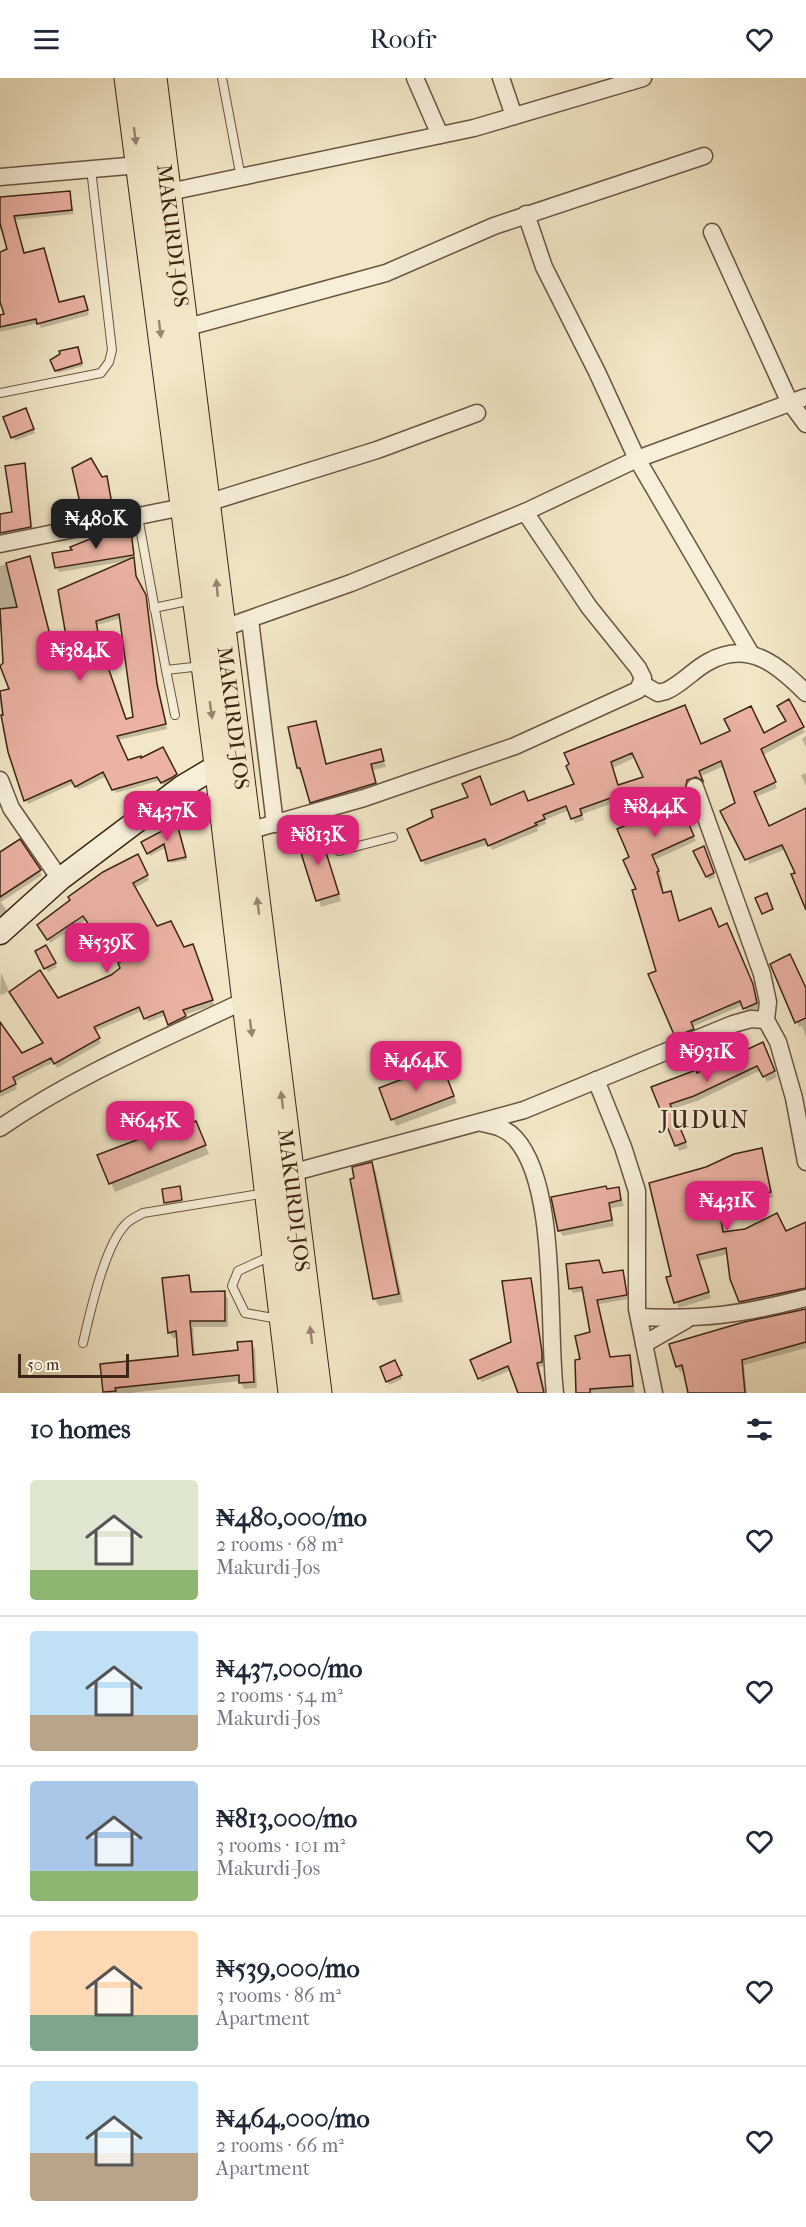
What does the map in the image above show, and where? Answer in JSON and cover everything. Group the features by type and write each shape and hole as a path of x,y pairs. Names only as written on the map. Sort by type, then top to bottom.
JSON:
{"highway":[{"name":"MAKURDI-JOS","path":"128,78 139,165 195,505 221,629 248,999 292,1393"},
{"name":"MAKURDI-JOS","path":"153,78 169,192 184,328 195,505 196,599 205,665 248,831 318,1393"}],"main road":[{"path":"0,933 60,879 182,788 229,759"}],"street":[{"path":"415,78 440,135"},
{"path":"501,78 514,116"},
{"path":"169,192 241,179 440,135 643,78"},
{"path":"184,328 386,273 526,214 704,156"},
{"path":"0,177 139,165"},
{"path":"526,214 544,267 597,372 636,459 751,654"},
{"path":"712,232 789,401 806,424"},
{"path":"221,629 351,583 525,512 636,459 789,401 806,397"},
{"path":"0,544 195,505 378,450 477,413"},
{"path":"248,831 364,798 514,746 634,692 642,684 643,678 638,668 589,607 525,512"},
{"path":"250,620 275,824"},
{"path":"642,684 658,693 666,691 718,657 751,654 769,660 806,693"},
{"path":"229,759 263,738"},
{"path":"0,780 10,808 60,879"},
{"path":"695,787 762,974 768,1002 766,1020 778,1042 803,1126 806,1162"},
{"path":"0,1128 39,1101 75,1082 248,999"},
{"path":"291,1173 524,1110 733,1024 751,1019 766,1020"},
{"path":"596,1080 623,1147 637,1191 639,1317 654,1393"},
{"path":"482,1123 500,1127 515,1137 527,1158 539,1193 546,1243 551,1362 555,1393"},
{"path":"639,1317 687,1319 746,1313 806,1298"},
{"path":"644,1344 687,1319"}],"lane":[{"path":"222,78 241,179"},
{"path":"0,393 101,373 109,362 112,350 91,169"},
{"path":"138,517 175,714"},
{"path":"154,608 196,599"},
{"path":"166,670 205,665"},
{"path":"320,810 331,847 339,851 393,837"},
{"path":"83,1343 93,1299 115,1240 126,1224 143,1213 270,1192"},
{"path":"276,1253 238,1271 232,1286 245,1313 284,1320"}],"building":[{"path":"70,191 72,210 14,216 24,253 44,248 59,302 84,296 88,310 37,324 36,319 0,327 0,315 4,314 0,302 0,252 7,249 0,223 0,197"},
{"path":"78,347 82,363 55,371 50,360 60,354 59,351"},
{"path":"26,408 34,429 11,438 3,417"},
{"path":"91,458 102,477 107,476 113,510 83,516 72,468"},
{"path":"25,463 31,527 0,533 0,514 12,512 5,466"},
{"path":"116,531 117,534 131,532 134,555 55,568 52,553 72,550 70,547"},
{"path":"30,556 51,639 66,636 58,590 134,557 136,576 146,595 157,684 166,724 117,736 128,760 141,756 141,758 163,747 177,774 161,783 157,777 112,790 103,772 75,787 71,780 24,801 8,752 1,715 3,715 0,691 9,689 0,666 3,663 0,609 17,607 6,563","holes":["119,614 133,717 126,719 100,644 96,621"]},
{"path":"789,699 804,727 761,749 776,782 754,792 769,826 806,808 806,910 791,874 795,873 782,845 745,860 720,811 735,803 721,761 699,771 703,781 696,777 687,780 685,790 690,805 682,808 694,836 652,855 659,871 657,872 663,893 671,891 679,921 711,908 719,927 727,923 753,984 757,1003 743,1009 740,1001 691,1022 694,1029 675,1037 648,974 656,971 632,890 636,889 623,860 629,857 617,829 631,823 619,795 580,809 582,815 571,819 566,806 543,815 545,819 535,823 537,825 488,846 485,839 421,861 407,829 433,817 431,810 468,797 462,784 480,776 491,805 524,791 528,801 574,784 566,766 569,764 564,753 685,705 701,744 730,731 724,719 751,706 764,733 786,721 777,706","holes":["632,753 643,777 618,785 611,762"]},
{"path":"316,721 326,764 381,749 384,761 371,764 376,783 310,803 300,768 297,768 288,727"},
{"path":"176,820 186,857 168,861 164,844 147,854 141,842 164,830 162,825"},
{"path":"319,830 339,894 316,901 296,837"},
{"path":"20,839 41,870 0,897 0,852"},
{"path":"704,846 714,873 706,877 693,851"},
{"path":"138,854 148,875 133,883 157,926 171,921 184,947 193,944 213,1000 183,1010 186,1016 168,1025 163,1011 144,1019 139,1007 94,1027 100,1038 54,1064 51,1058 13,1077 16,1084 0,1092 0,1022 22,1053 43,1043 9,992 40,970 58,998 111,975 120,968 118,963 128,958 115,935 102,944 83,916 47,940 37,925 70,900 68,897 103,872"},
{"path":"767,893 773,909 762,914 755,898"},
{"path":"46,945 56,963 44,969 35,951"},
{"path":"790,954 806,988 806,1018 795,1023 770,964"},
{"path":"763,1042 775,1071 763,1077 757,1066 694,1096 670,1104 686,1142 675,1146 651,1087 696,1070 697,1073"},
{"path":"442,1064 454,1096 391,1120 379,1088"},
{"path":"196,1121 206,1145 109,1184 97,1155 163,1130 165,1134"},
{"path":"762,1148 771,1192 744,1198 743,1190 718,1201 723,1232 745,1229 777,1213 786,1231 806,1222 806,1288 739,1302 730,1279 726,1248 697,1255 709,1292 674,1303 666,1277 671,1276 649,1183 706,1167 734,1154"},
{"path":"372,1162 399,1294 373,1299 350,1179 354,1178 352,1167"},
{"path":"180,1186 182,1200 164,1203 162,1189"},
{"path":"606,1186 607,1189 619,1187 621,1200 609,1203 612,1220 558,1231 551,1197"},
{"path":"599,1260 603,1273 623,1270 627,1295 597,1300 610,1357 630,1355 633,1386 590,1389 590,1393 576,1393 575,1360 580,1359 575,1336 590,1332 582,1287 569,1289 566,1264"},
{"path":"189,1275 191,1292 225,1291 225,1321 190,1321 193,1355 238,1350 237,1342 252,1341 254,1382 239,1383 239,1375 115,1388 116,1391 103,1392 100,1364 178,1356 176,1331 168,1333 162,1278"},
{"path":"531,1278 542,1352 542,1362 537,1363 544,1393 518,1393 508,1366 478,1379 470,1360 511,1342 502,1281"},
{"path":"806,1309 806,1342 742,1360 745,1393 688,1393 682,1365 676,1367 669,1344 744,1322"},
{"path":"395,1360 402,1375 386,1382 380,1367"}],"district":[{"name":"JUDUN","path":"705,1120"}]}
